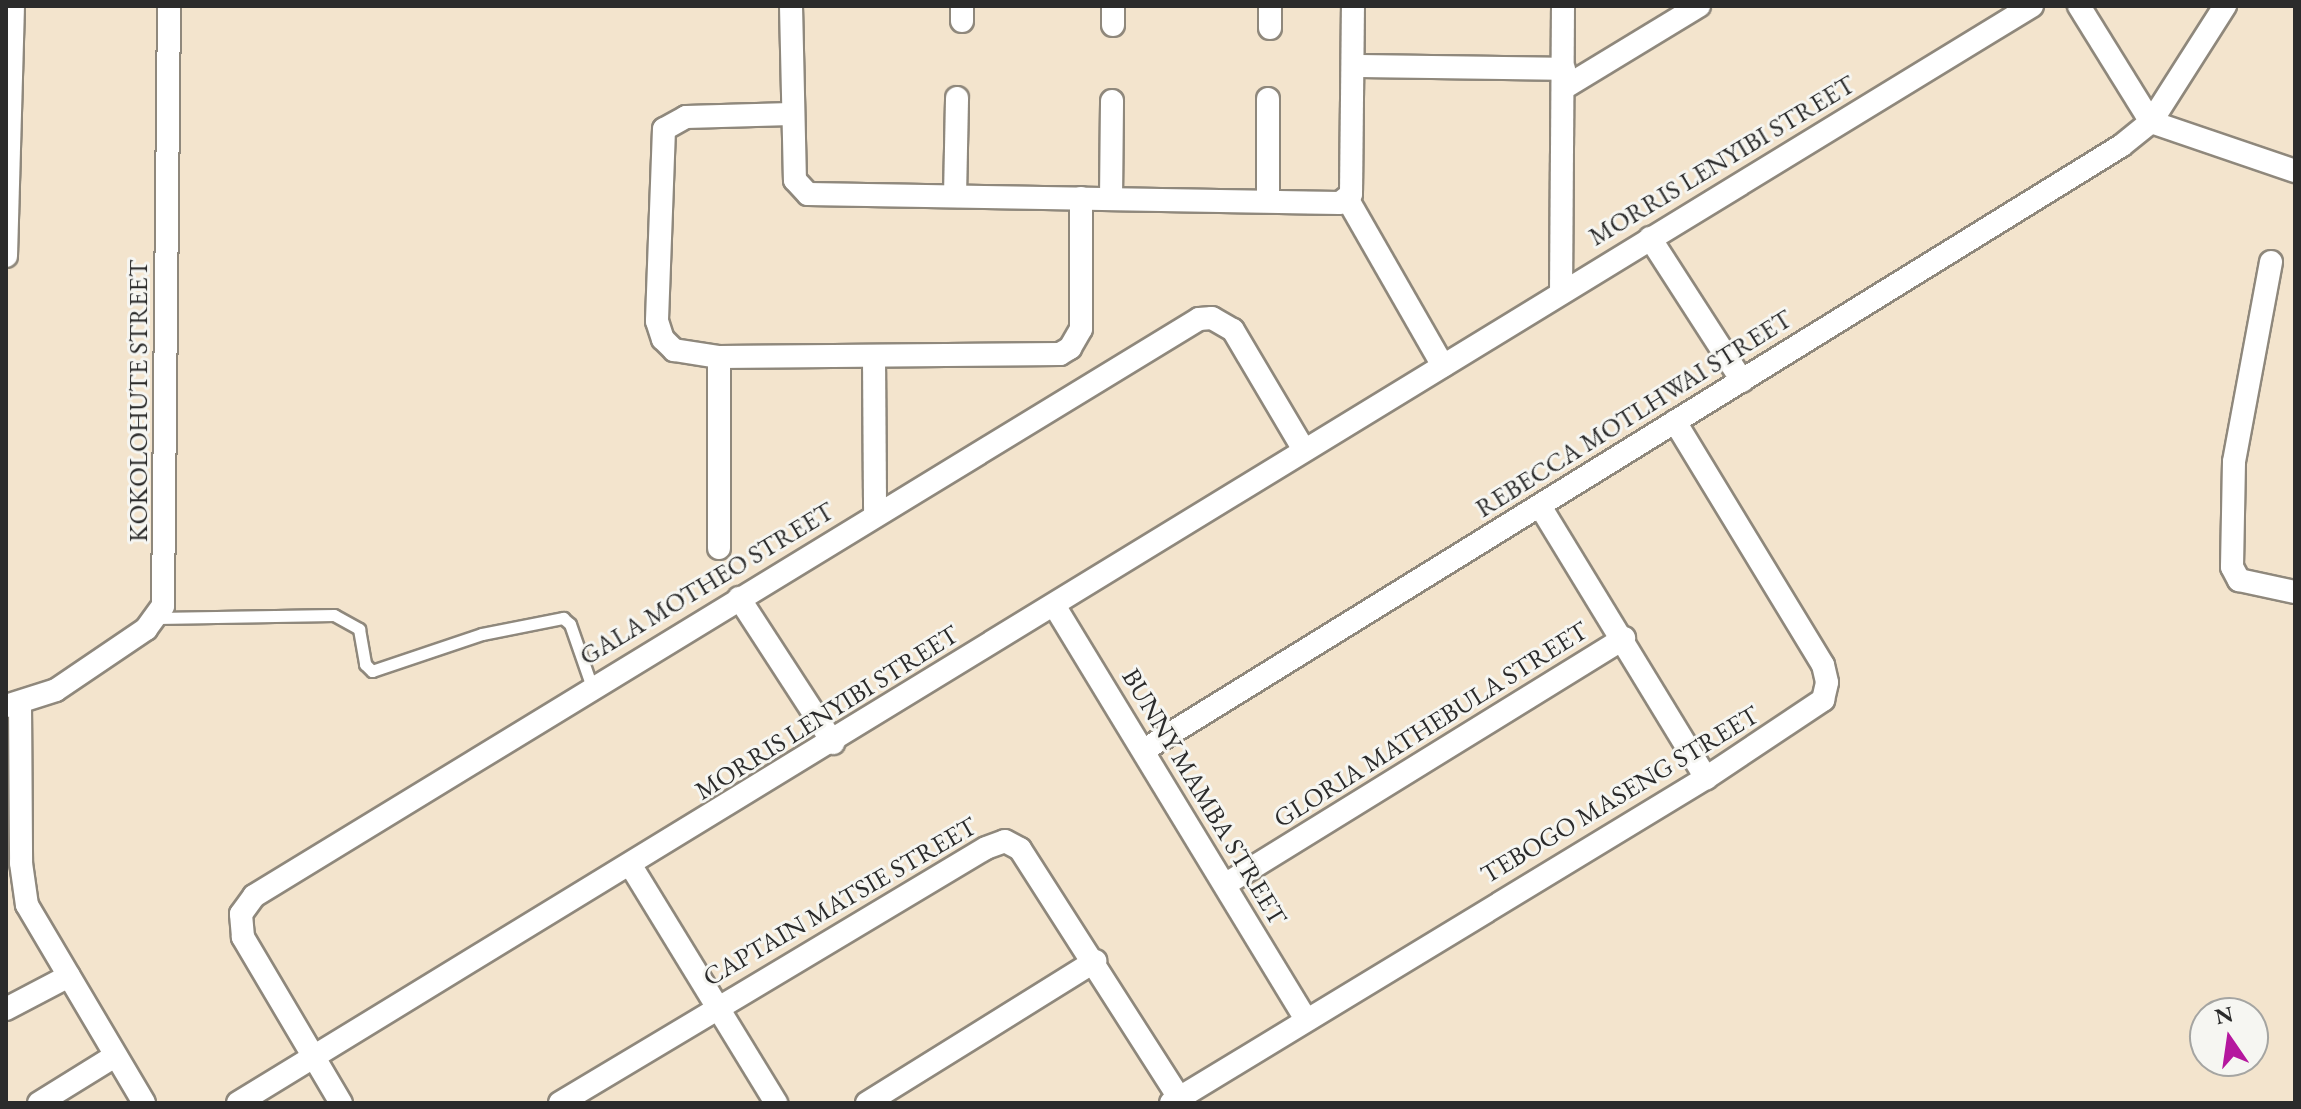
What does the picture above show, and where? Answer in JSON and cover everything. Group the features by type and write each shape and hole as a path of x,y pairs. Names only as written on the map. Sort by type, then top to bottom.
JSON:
{"street":[{"path":"6,256 13,6"},
{"name":"KOKOLOHUTE STREET","path":"157,618 166,576 169,6"},
{"path":"791,6 791,114 795,180 808,194 1348,200"},
{"path":"1353,6 1348,200 1443,366"},
{"path":"1561,293 1563,6"},
{"path":"1353,66 1564,78 1699,6"},
{"name":"MORRIS LENYIBI STREET","path":"238,1103 833,743 1304,450 2032,6"},
{"path":"2079,6 2151,122 2295,171"},
{"name":"REBECCA MOTLHWAI STREET","path":"1144,750 2121,146 2151,122 2225,6"},
{"path":"955,196 957,98"},
{"path":"1268,99 1268,201"},
{"path":"1111,199 1112,101"},
{"path":"791,114 686,117 670,122 661,135 658,330 674,350 719,357 874,358 1046,356 1070,348 1081,329 1081,198"},
{"path":"1650,238 1742,381"},
{"path":"2271,262 2234,462 2232,567 2239,580 2295,592"},
{"name":"GALA MOTHEO STREET","path":"313,1057 243,937 245,905 592,687 1199,319 1212,318 1233,330 1304,450"},
{"path":"719,357 719,548"},
{"path":"874,358 875,515"},
{"name":"TEBOGO MASENG STREET","path":"1175,1101 1305,1018 1706,778 1823,700 1826,674 1675,422"},
{"path":"1540,506 1624,638 1706,778"},
{"path":"739,598 833,743"},
{"name":"BUNNY MAMBA STREET","path":"1054,605 1305,1018"},
{"path":"144,1103 27,905 13,863 13,705 56,690 157,618"},
{"name":"GLORIA MATHEBULA STREET","path":"1226,884 1624,638"},
{"name":"CAPTAIN MATSIE STREET","path":"560,1103 996,842 1020,849 1095,961 1175,1101"},
{"path":"631,866 776,1103"},
{"path":"867,1103 1095,961"},
{"path":"6,1009 69,976"},
{"path":"39,1103 115,1056"},
{"path":"313,1057 341,1103"}],"lane":[{"path":"157,618 334,615 359,629 365,664 372,671 482,634 563,618 570,624 592,687"}]}
